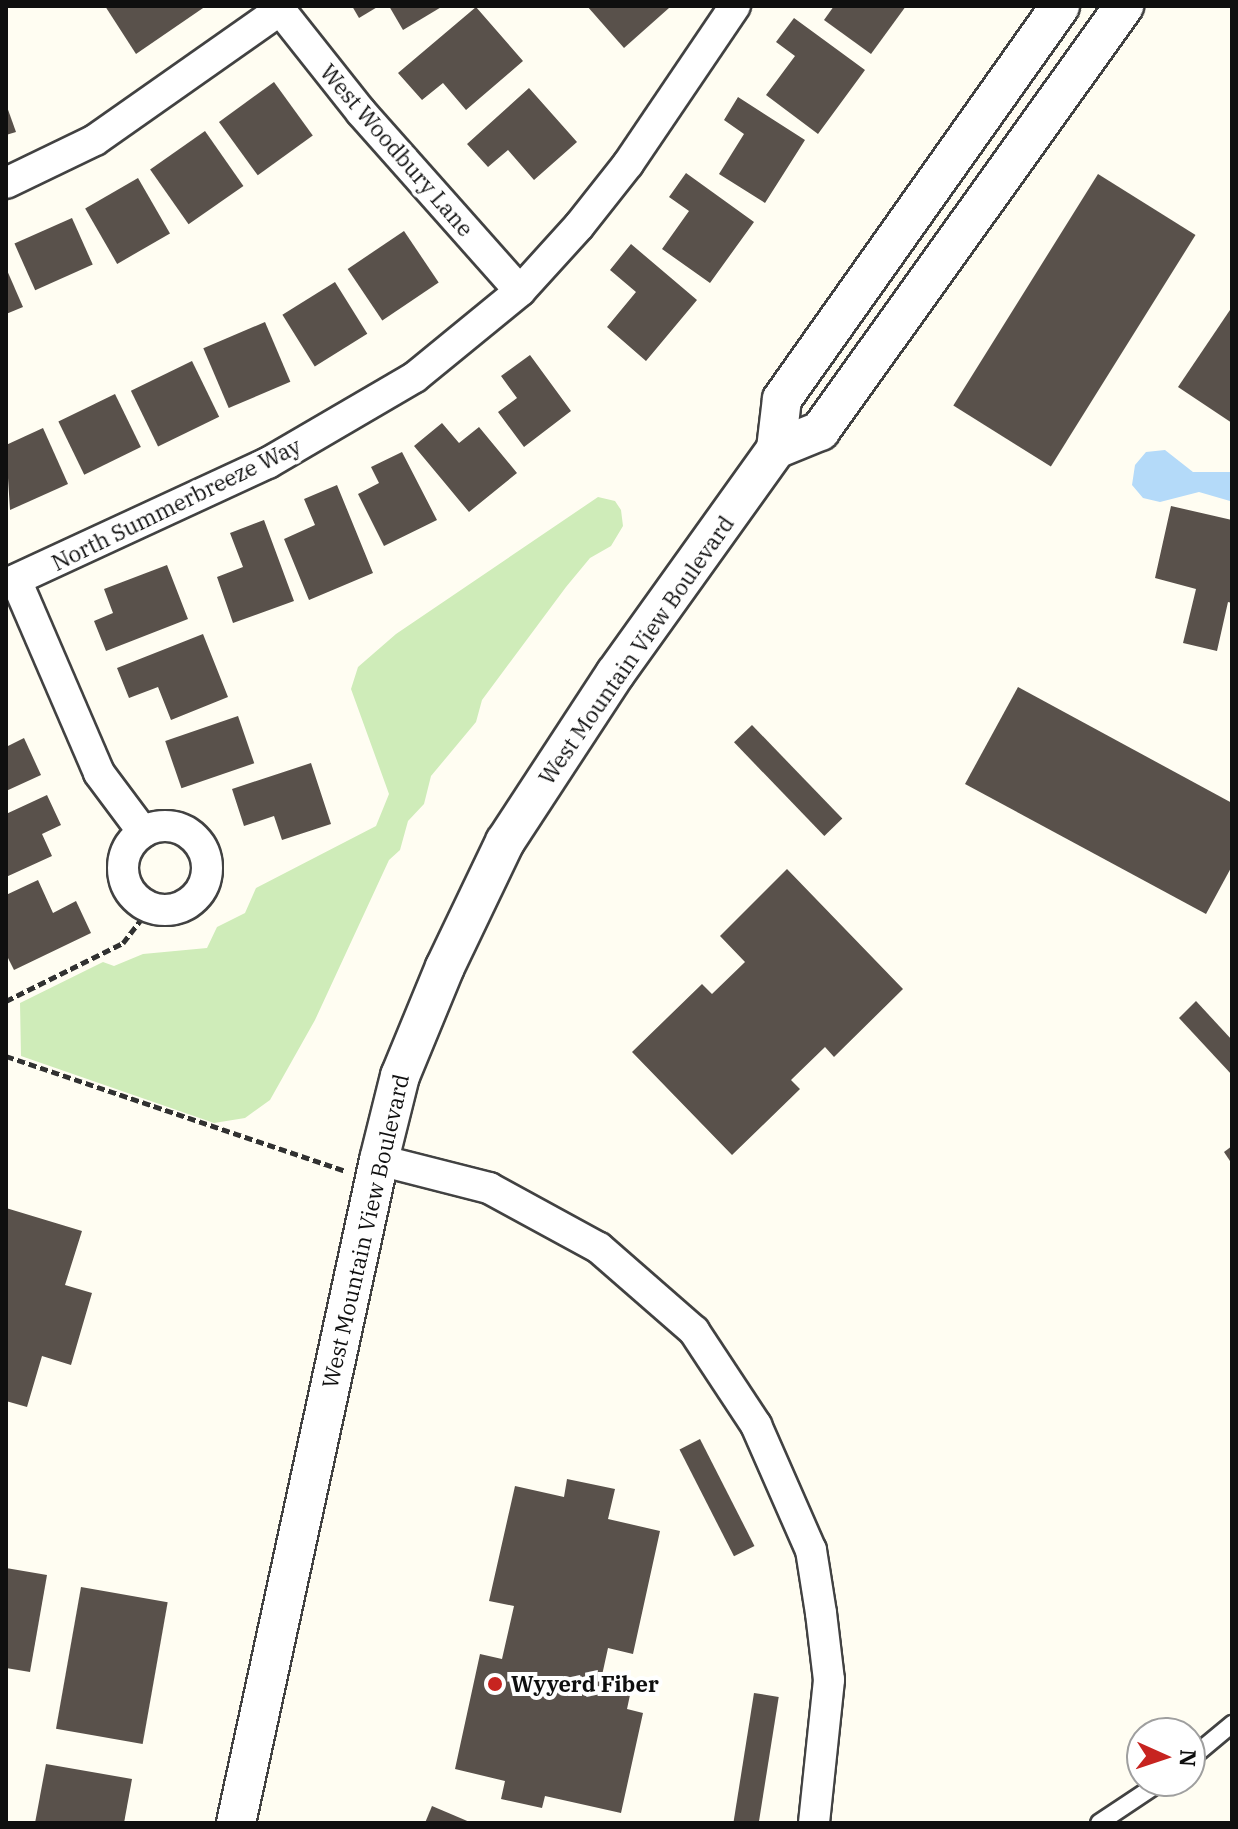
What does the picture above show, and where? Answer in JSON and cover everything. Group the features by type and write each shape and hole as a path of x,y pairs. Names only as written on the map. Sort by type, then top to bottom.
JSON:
{"street":[{"name":"North Summerbreeze Way","path":"11,582 268,463 415,377 520,291 628,164 735,6"},
{"name":"West Mountain View Boulevard","path":"236,1823 376,1170 400,1076 505,842 615,674 776,449 782,399 1060,6"},
{"path":"776,449 820,431 1124,6"},
{"name":"West Woodbury Lane","path":"279,8 361,112 520,291"},
{"path":"6,183 95,140 279,8"},
{"path":"11,582 99,773 143,832"},
{"path":"170,826 184,830 195,838 207,864 201,891 191,902 178,909 150,908 129,891 122,866 132,841 143,832 170,826"},
{"path":"376,1170 489,1188 599,1248 694,1331 756,1425 811,1550 829,1680 814,1823"}],"lane":[{"path":"1206,1746 1232,1724"},
{"path":"1099,1823 1138,1797"}],"path":[{"path":"6,1001 123,943 150,908"},
{"path":"6,1056 376,1170"}],"green space":[{"path":"598,497 615,501 621,510 623,526 611,546 590,558 566,587 482,700 476,722 431,776 424,804 408,821 400,850 389,860 315,1020 270,1100 245,1118 214,1123 21,1056 20,1003 103,962 114,966 143,954 207,948 217,927 245,913 256,888 376,826 389,794 351,689 358,667 396,634"}],"water":[{"path":"1165,450 1193,472 1232,472 1230,501 1199,492 1160,502 1143,498 1132,485 1135,465 1146,452"}],"building":[{"path":"105,6 206,6 136,54"},
{"path":"352,6 379,6 359,18"},
{"path":"389,6 443,6 403,30"},
{"path":"587,6 667,6 669,8 624,48"},
{"path":"834,6 906,6 871,54 824,20"},
{"path":"476,7 523,61 466,110 443,83 422,100 398,73"},
{"path":"794,18 865,70 818,134 766,95 795,56 776,42"},
{"path":"274,82 313,135 258,175 219,122"},
{"path":"529,88 577,142 534,180 508,150 488,167 467,144"},
{"path":"738,97 805,140 765,203 719,174 744,134 724,120"},
{"path":"6,104 16,132 6,135"},
{"path":"205,131 243,186 189,224 150,169"},
{"path":"686,173 754,222 710,283 662,249 689,211 669,197"},
{"path":"1098,174 1196,235 1051,466 953,406"},
{"path":"138,178 170,233 117,264 85,208"},
{"path":"72,218 93,265 35,290 14,244"},
{"path":"404,231 439,282 382,320 348,269"},
{"path":"631,244 697,300 646,361 607,327 636,292 610,270"},
{"path":"6,268 23,307 6,314"},
{"path":"335,282 367,334 315,367 282,315"},
{"path":"1232,307 1232,423 1178,387"},
{"path":"265,322 290,382 229,408 203,348"},
{"path":"530,355 571,411 524,447 498,412 517,398 501,376"},
{"path":"192,361 219,417 158,447 131,391"},
{"path":"115,394 141,447 84,475 58,422"},
{"path":"442,423 459,443 479,427 517,473 469,512 414,446"},
{"path":"43,428 68,484 10,510 6,445"},
{"path":"402,452 437,520 384,546 358,494 379,483 371,467"},
{"path":"337,485 373,573 309,600 284,539 315,525 304,499"},
{"path":"1171,506 1232,520 1232,603 1228,602 1217,651 1183,643 1196,589 1155,578"},
{"path":"264,520 294,601 233,623 217,577 243,567 230,533"},
{"path":"167,565 188,619 106,651 94,621 113,613 104,589"},
{"path":"203,634 228,697 171,720 158,687 129,698 117,668"},
{"path":"1018,687 1232,803 1232,866 1206,914 965,784"},
{"path":"238,716 254,763 181,788 165,741"},
{"path":"752,725 842,819 824,836 734,742"},
{"path":"24,738 41,775 6,791 6,747"},
{"path":"311,763 331,824 282,840 274,816 244,826 232,789"},
{"path":"47,795 61,825 42,834 52,856 6,877 6,814"},
{"path":"787,869 903,989 834,1057 825,1047 791,1080 800,1089 732,1155 632,1052 702,984 712,994 745,962 720,936"},
{"path":"38,880 53,913 76,901 91,933 14,970 6,954 6,895"},
{"path":"1196,1001 1232,1040 1232,1075 1179,1018"},
{"path":"1232,1146 1232,1164 1224,1152"},
{"path":"6,1208 82,1231 65,1285 92,1293 71,1365 42,1356 27,1407 6,1401"},
{"path":"700,1439 754,1546 734,1556 680,1449"},
{"path":"567,1479 615,1489 608,1519 660,1531 633,1654 608,1648 599,1689 630,1695 627,1709 643,1713 621,1813 545,1796 542,1808 501,1799 505,1781 455,1769 480,1654 502,1659 514,1606 489,1601 515,1486 564,1497"},
{"path":"6,1568 47,1575 30,1672 6,1668"},
{"path":"81,1587 168,1602 143,1744 56,1729"},
{"path":"754,1693 779,1697 759,1823 733,1823"},
{"path":"46,1764 132,1779 124,1823 35,1823"},
{"path":"432,1806 472,1823 425,1823"}],"place":[{"name":"Wyyerd Fiber","path":"495,1684"}]}
